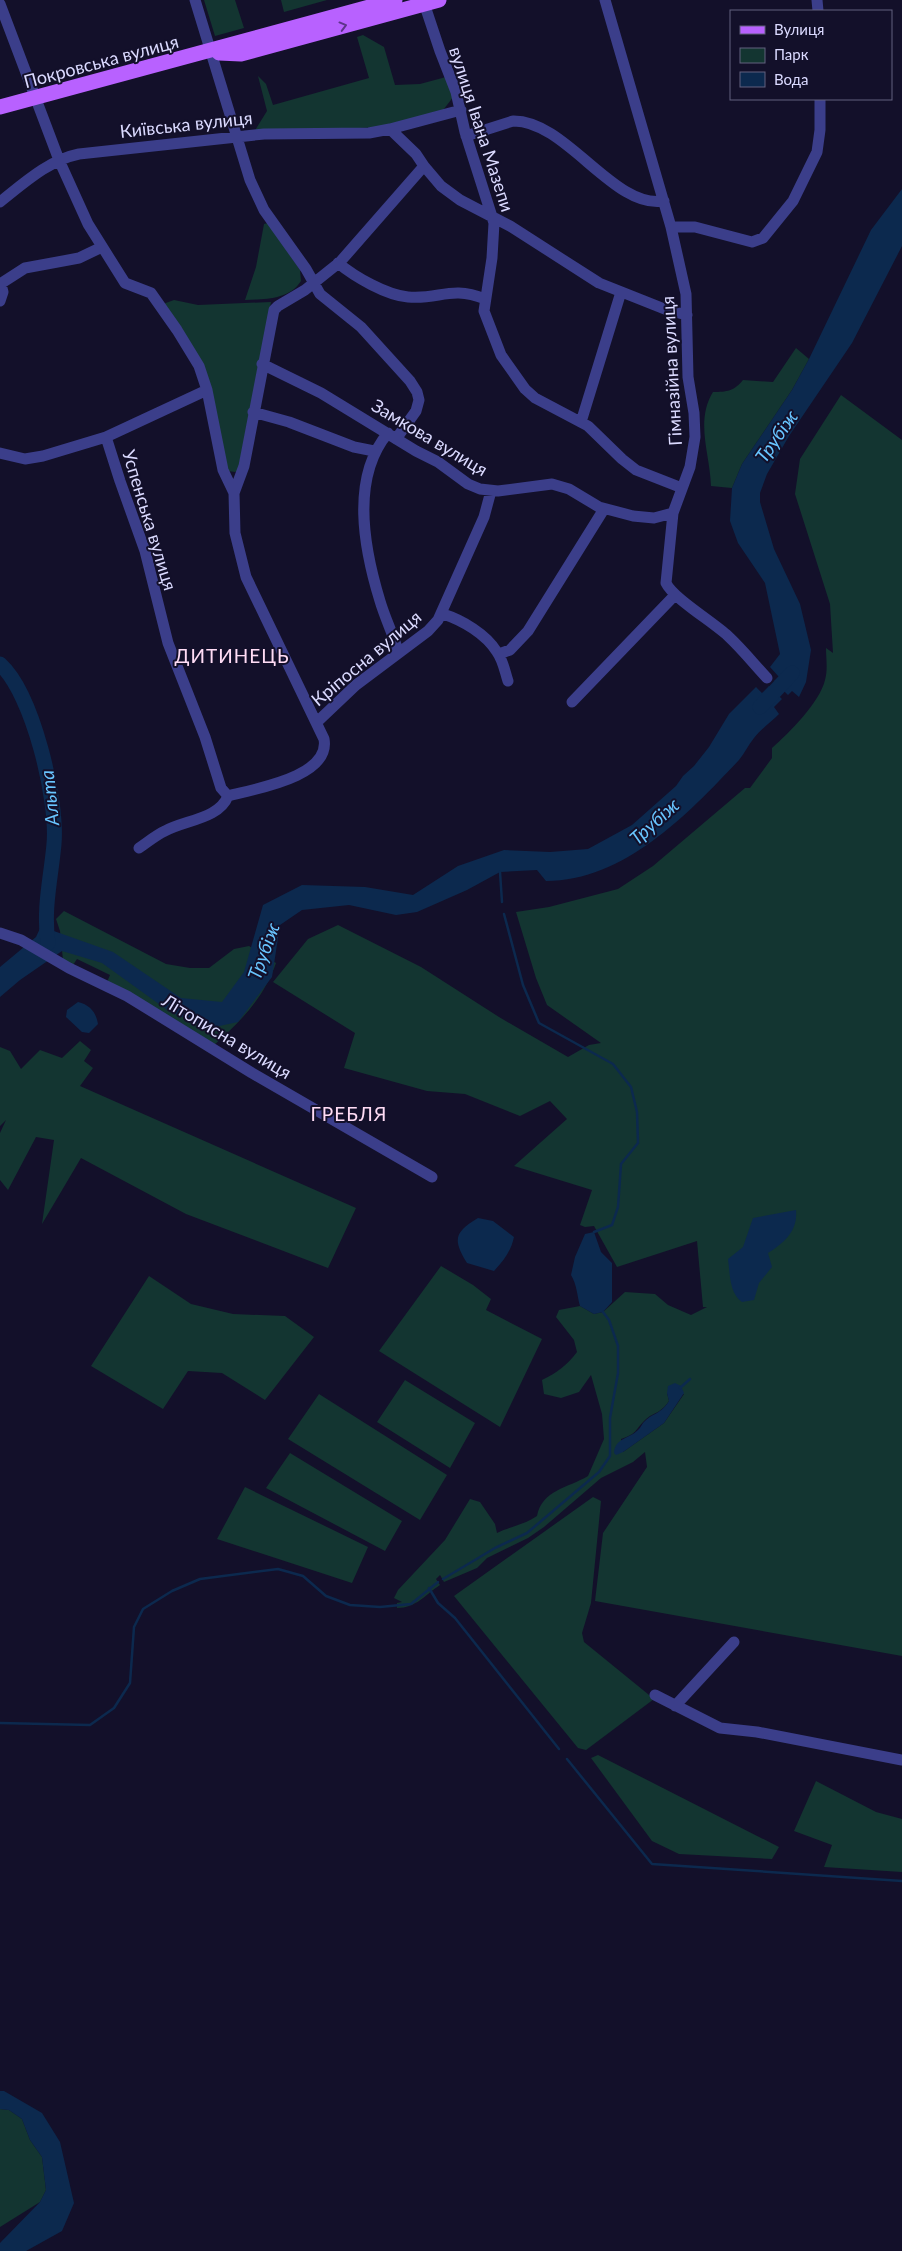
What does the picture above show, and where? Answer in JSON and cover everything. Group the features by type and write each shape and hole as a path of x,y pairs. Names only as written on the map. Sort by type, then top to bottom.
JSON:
{"main road":[{"name":"Покровська вулиця","path":"0,107 395,0"},
{"name":"Покровська вулиця","path":"211,51 241,54 429,1"}],"street":[{"path":"195,0 255,192 264,210 306,269 313,284 323,297 361,327 416,389 419,398 416,411 392,436 374,451 366,477 364,516 376,588 398,651"},
{"name":"Гімназійна вулиця","path":"605,0 664,201 686,290 688,377 695,432 692,456 673,513 672,536 665,578 668,588 675,595"},
{"name":"вулиця Івана Мазепи","path":"429,1 461,110 466,136 493,216 494,243 485,299 485,316 505,362 525,389 535,398 581,422 632,467 656,479 682,488"},
{"path":"0,4 59,160 77,202 124,283 148,292 192,353 202,374 223,470 234,492 236,533 246,578 317,722"},
{"path":"671,227 695,228 747,241 756,241 763,238 793,201 817,152 820,130 820,100"},
{"name":"Київська вулиця","path":"0,202 67,156 275,133 356,133 390,129 461,110"},
{"path":"466,136 513,120 520,121 559,139 636,197 651,202 664,201"},
{"path":"390,129 416,154 424,166 450,193 531,238 590,278 621,292 687,315"},
{"path":"234,492 244,466 262,364 276,308 313,284 338,263 424,166"},
{"path":"0,301 2,292 0,284 25,268 79,258 102,247"},
{"path":"338,263 363,280 404,296 458,292 469,293 485,299"},
{"path":"581,422 621,292"},
{"name":"Замкова вулиця","path":"262,364 321,392 424,456 438,462 468,484 490,491 552,484 569,489 604,508 647,518 673,513"},
{"path":"0,453 29,459 106,437 206,390"},
{"path":"253,412 289,422 354,447 374,451"},
{"name":"Успенська вулиця","path":"106,437 145,551 168,643 205,737 221,788 228,796"},
{"name":"Кріпосна вулиця","path":"228,796 290,778 313,766 321,758 324,749 324,739 317,722 350,690 398,651 428,631 443,614 449,594 484,517 490,491"},
{"path":"499,654 510,650 528,631 604,508"},
{"path":"572,702 675,595 706,617 729,637 767,678"},
{"path":"443,614 466,625 492,645 499,654 508,681"},
{"path":"139,848 165,831 215,812 224,805 228,796"},
{"name":"Літописна вулиця","path":"0,932 21,940 54,960 127,996 252,1073 432,1176"},
{"path":"675,1706 734,1642"},
{"path":"655,1695 720,1728 757,1732 902,1760"}],"green space":[{"path":"204,0 235,0 244,28 215,36"},
{"path":"281,0 327,0 284,12"},
{"path":"363,35 384,47 395,85 420,84 446,77 454,96 440,114 387,127 254,132 267,111 258,76 266,84 273,105 369,78 357,37"},
{"path":"268,223 300,270 301,281 290,292 283,295 268,299 245,300 256,267 264,224"},
{"path":"174,300 198,305 271,302 238,471 228,471 211,392 163,304"},
{"path":"796,348 809,359 792,390 742,464 732,488 711,486 704,426 705,414 713,392 730,390 743,380 773,382"},
{"path":"841,395 902,440 902,1656 595,1601 603,1533 647,1467 645,1452 633,1462 601,1478 544,1527 528,1538 487,1558 477,1568 444,1582 440,1575 436,1579 440,1585 425,1597 410,1606 397,1608 397,1603 402,1602 394,1598 398,1590 445,1540 470,1499 480,1502 495,1524 497,1533 537,1516 544,1500 550,1495 588,1476 604,1439 602,1414 591,1375 579,1392 561,1398 544,1394 542,1380 561,1368 577,1352 574,1340 556,1317 559,1310 580,1306 594,1314 603,1312 625,1292 655,1294 668,1305 691,1315 707,1307 703,1307 697,1241 617,1267 594,1226 585,1227 580,1225 592,1190 514,1166 567,1119 550,1101 520,1116 465,1094 427,1091 344,1068 355,1033 273,982 308,939 338,925 421,967 499,1017 568,1057 589,1045 601,1043 547,1005 536,978 516,912 549,907 618,889 653,866 745,788 750,788 772,758 772,748 795,726 817,698 826,676 826,648 833,653 830,604 795,494 800,459","holes":["667,1393 684,1394 664,1423 623,1452 621,1439 633,1433 648,1417 660,1411 669,1401"]},
{"path":"64,911 166,964 190,968 209,968 234,949 249,946 276,963 265,987 250,1009 213,1046 107,982 110,975 77,959 73,965 63,960 60,931 56,919"},
{"path":"80,1041 91,1050 84,1061 93,1068 80,1086 356,1208 328,1268 186,1214 81,1158 42,1224 54,1140 36,1137 8,1190 0,1180 0,1133 6,1120 0,1126 0,1047 10,1051 21,1069 40,1050 62,1058"},
{"path":"441,1266 473,1285 491,1299 486,1310 542,1339 500,1427 379,1351"},
{"path":"149,1276 191,1304 233,1314 285,1316 314,1337 265,1400 222,1373 188,1371 163,1409 91,1366"},
{"path":"405,1380 475,1423 450,1468 377,1422"},
{"path":"319,1394 447,1475 420,1520 288,1439"},
{"path":"290,1453 402,1521 385,1551 266,1488"},
{"path":"245,1487 368,1547 352,1583 217,1539"},
{"path":"593,1497 601,1501 591,1603 582,1633 584,1642 654,1699 586,1750 578,1748 454,1596"},
{"path":"598,1755 779,1847 772,1859 679,1854 652,1841 591,1758"},
{"path":"816,1781 876,1812 902,1819 902,1872 824,1867 832,1845 794,1831"},
{"path":"0,2109 9,2110 22,2119 30,2140 42,2157 46,2190 40,2202 0,2227"}],"water":[{"path":"902,189 902,246 852,343 789,436 767,474 760,493 760,502 774,549 800,604 811,650 806,682 799,697 792,691 788,695 774,681 779,677 770,667 780,654 765,583 738,543 730,521 732,488 742,464 792,390 809,359 871,230"},
{"path":"769,686 782,699 774,707 779,714 757,735 739,760 677,822 629,857 602,870 575,878 546,881 537,870 500,872 467,890 417,912 396,915 349,905 302,910 280,925 272,977 238,1022 210,1028 170,1012 102,963 62,951 20,980 0,997 0,967 36,937 43,922 48,923 51,930 113,952 181,998 222,1002 244,972 263,905 302,885 365,887 413,895 458,866 504,850 550,852 588,849 632,825 676,786 709,747 729,714 756,687 762,693"},
{"path":"78,1002 89,1007 96,1016 98,1024 89,1033 82,1032 66,1017 67,1010"},
{"path":"796,1210 795,1224 789,1236 768,1253 772,1267 759,1283 754,1300 742,1302 732,1288 728,1259 743,1247 753,1218"},
{"path":"478,1218 493,1221 514,1237 507,1255 494,1271 467,1263 459,1248 458,1237 460,1232"},
{"path":"594,1232 601,1252 612,1263 612,1302 603,1312 594,1314 580,1306 576,1286 571,1275 575,1257 585,1234"},
{"path":"675,1383 681,1386 684,1393 664,1423 616,1455 614,1453 617,1444 634,1433 651,1416 666,1406 669,1401 668,1386"},
{"path":"0,2091 4,2091 42,2113 60,2142 74,2203 62,2231 26,2251 0,2251 0,2243 40,2202 46,2190 42,2157 30,2140 22,2119 9,2110 0,2109"}],"waterway":[{"name":"Альта","path":"0,664 12,679 33,723 41,749 52,802 54,844 46,918 48,943"},
{"name":"Трубіж","path":"760,707 792,673"},
{"path":"500,872 502,902"},
{"path":"504,914 523,985 539,1023 613,1064 631,1087 637,1112 638,1143 621,1164 618,1207 612,1225 594,1232"},
{"path":"443,1579 495,1548 527,1533 599,1472 610,1456 610,1418 618,1373 618,1346 609,1320 603,1312"},
{"path":"680,1388 690,1379"},
{"path":"0,1723 90,1725 114,1708 130,1683 134,1627 143,1609 172,1591 200,1579 278,1569 303,1576 326,1596 350,1605 380,1607 411,1604 438,1582"},
{"path":"429,1588 438,1603 455,1618 559,1749"},
{"path":"567,1759 652,1864 902,1881"}],"district":[{"name":"ДИТИНЕЦЬ","path":"232,655"},
{"name":"ГРЕБЛЯ","path":"349,1113"}]}
